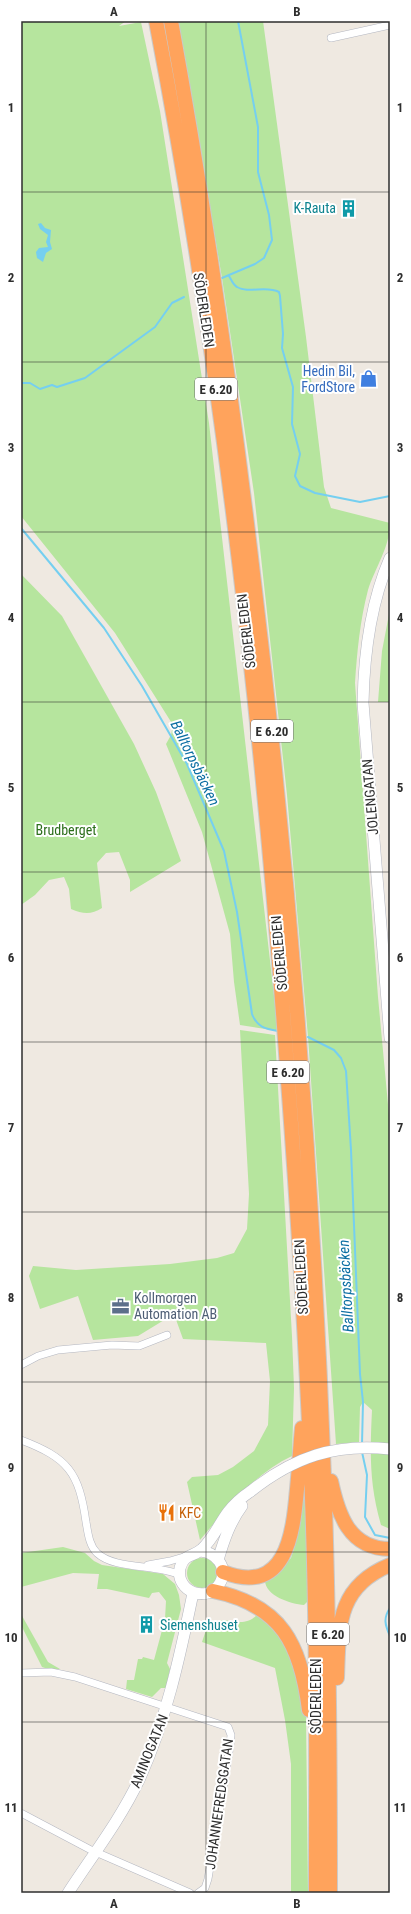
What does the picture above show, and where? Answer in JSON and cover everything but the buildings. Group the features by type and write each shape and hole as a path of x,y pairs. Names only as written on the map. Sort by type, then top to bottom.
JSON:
{"highway":[{"name":"SÖDERLEDEN","path":"156,21 185,184 233,512 263,777 280,972 295,1168 306,1379 315,1610 316,1893"},
{"name":"SÖDERLEDEN","path":"170,21 204,214 246,510 268,700 291,933 306,1130 323,1441 330,1792 330,1893"},
{"path":"221,1566 237,1577 254,1577 273,1569 284,1556 290,1541 294,1517 306,1379"},
{"path":"323,1441 339,1513 346,1526 363,1542 390,1549"},
{"path":"330,1792 336,1722 339,1641 343,1615 348,1600 359,1583 390,1565"},
{"path":"213,1591 240,1598 261,1608 278,1623 290,1639 299,1660 306,1694 316,1768"}],"street":[{"path":"331,38 390,24"},
{"name":"JOLENGATAN","path":"390,558 378,591 369,627 364,668 363,703 390,1038"},
{"path":"21,1365 38,1356 58,1350 112,1345 139,1346 167,1335"},
{"path":"21,1440 56,1456 76,1479 81,1490 89,1537 97,1553 108,1560 180,1575"},
{"path":"142,1566 170,1561 200,1551 228,1512 240,1499 282,1469 308,1457 353,1448 390,1449"},
{"path":"188,1556 181,1566 180,1575 186,1588 194,1593 204,1595 213,1591 220,1585 224,1538 234,1517 251,1491"},
{"path":"200,1551 212,1554 221,1566"},
{"name":"AMINOGATAN","path":"68,1893 123,1809 138,1781 166,1707 194,1593"},
{"path":"21,1673 50,1672 75,1676 166,1707"},
{"name":"JOHANNEFREDSGATAN","path":"166,1707 228,1727 231,1735 208,1879 205,1888 198,1893"},
{"path":"21,1813 96,1851 190,1893"}],"green space":[{"path":"21,21 126,21 119,26 141,22 160,111 209,423 278,1031 240,1025 234,982 230,934 202,832 166,744 171,735 173,725 115,633 21,516"},
{"path":"178,21 263,21 306,337 324,487 331,508 390,523 388,540 365,601 359,636 355,683 378,997 390,1126 390,1529 381,1525 374,1496 371,1468 372,1410 363,1402 360,1407 359,1442 336,1444 308,1037 287,795 254,493 222,278"},
{"name":"Brudberget","path":"21,574 62,616 134,744 156,792 181,861 130,892 130,880 119,852 106,853 97,863 102,908 91,913 83,913 71,909 69,889 64,877 49,880 35,895 21,905"},
{"path":"390,609 390,702 378,702 382,651"},
{"path":"240,1030 275,1035 292,1336 294,1388 292,1456 278,1463 253,1482 231,1504 200,1540 187,1482 192,1477 218,1475 233,1467 254,1451 268,1425 270,1381 266,1343 183,1339 174,1314 138,1336 93,1340 78,1296 40,1309 29,1276 33,1266 76,1270 170,1264 217,1258 234,1253 247,1229 249,1194"},
{"path":"305,1464 308,1601 304,1605 286,1601 274,1595 266,1586 265,1580 272,1577 291,1558 296,1542"},
{"path":"63,1547 85,1553 94,1561 102,1565 163,1574 175,1584 179,1595 181,1609 167,1663 170,1669 166,1688 161,1688 152,1697 126,1689 127,1680 134,1680 138,1659 142,1659 143,1657 154,1660 165,1619 166,1601 159,1592 152,1593 149,1598 107,1589 97,1589 99,1574 73,1573 21,1587 21,1553"},
{"path":"202,1558 213,1562 217,1573 213,1584 202,1588 191,1584 187,1573 191,1562"},
{"path":"259,1613 271,1622 291,1650 306,1715 308,1893 291,1893 291,1764 285,1720 275,1668 202,1642 208,1624 222,1620 240,1622 247,1621"},
{"path":"21,1614 48,1662 60,1669 51,1670 42,1667 21,1625"}],"water":[{"path":"41,223 45,228 51,230 50,242 52,249 46,253 43,262 37,258 36,252 39,248 48,247 46,242 48,235 40,229 38,224"}],"waterway":[{"path":"222,278 255,264 264,258 272,240 269,215 258,172 258,127 238,21"},
{"path":"229,276 234,285 242,289 269,289 279,292 283,334 282,348 293,387 292,424 300,454 295,476 300,486 315,493 360,502 390,496"},
{"path":"21,383 30,383 40,389 52,385 57,387 85,378 155,327 172,303 184,297"},
{"name":"Balltorpsbäcken","path":"21,528 104,628 142,686 187,764 224,851 237,912 252,1014 256,1022 262,1027 278,1031"},
{"name":"Balltorpsbäcken","path":"308,1037 334,1050 341,1058 346,1071 351,1150 360,1374 363,1402 362,1444"},
{"name":"Balltorpsbäcken","path":"362,1452 367,1475 365,1517 375,1535 390,1538"},
{"name":"Balltorpsbäcken","path":"390,1608 386,1615 387,1628 390,1636"}],"place":[{"name":"K-Rauta","path":"349,208"},
{"name":"Hedin Bil, FordStore","path":"368,379"},
{"name":"Kollmorgen Automation AB","path":"121,1306"},
{"name":"KFC","path":"166,1513"},
{"name":"Siemenshuset","path":"147,1625"}]}
